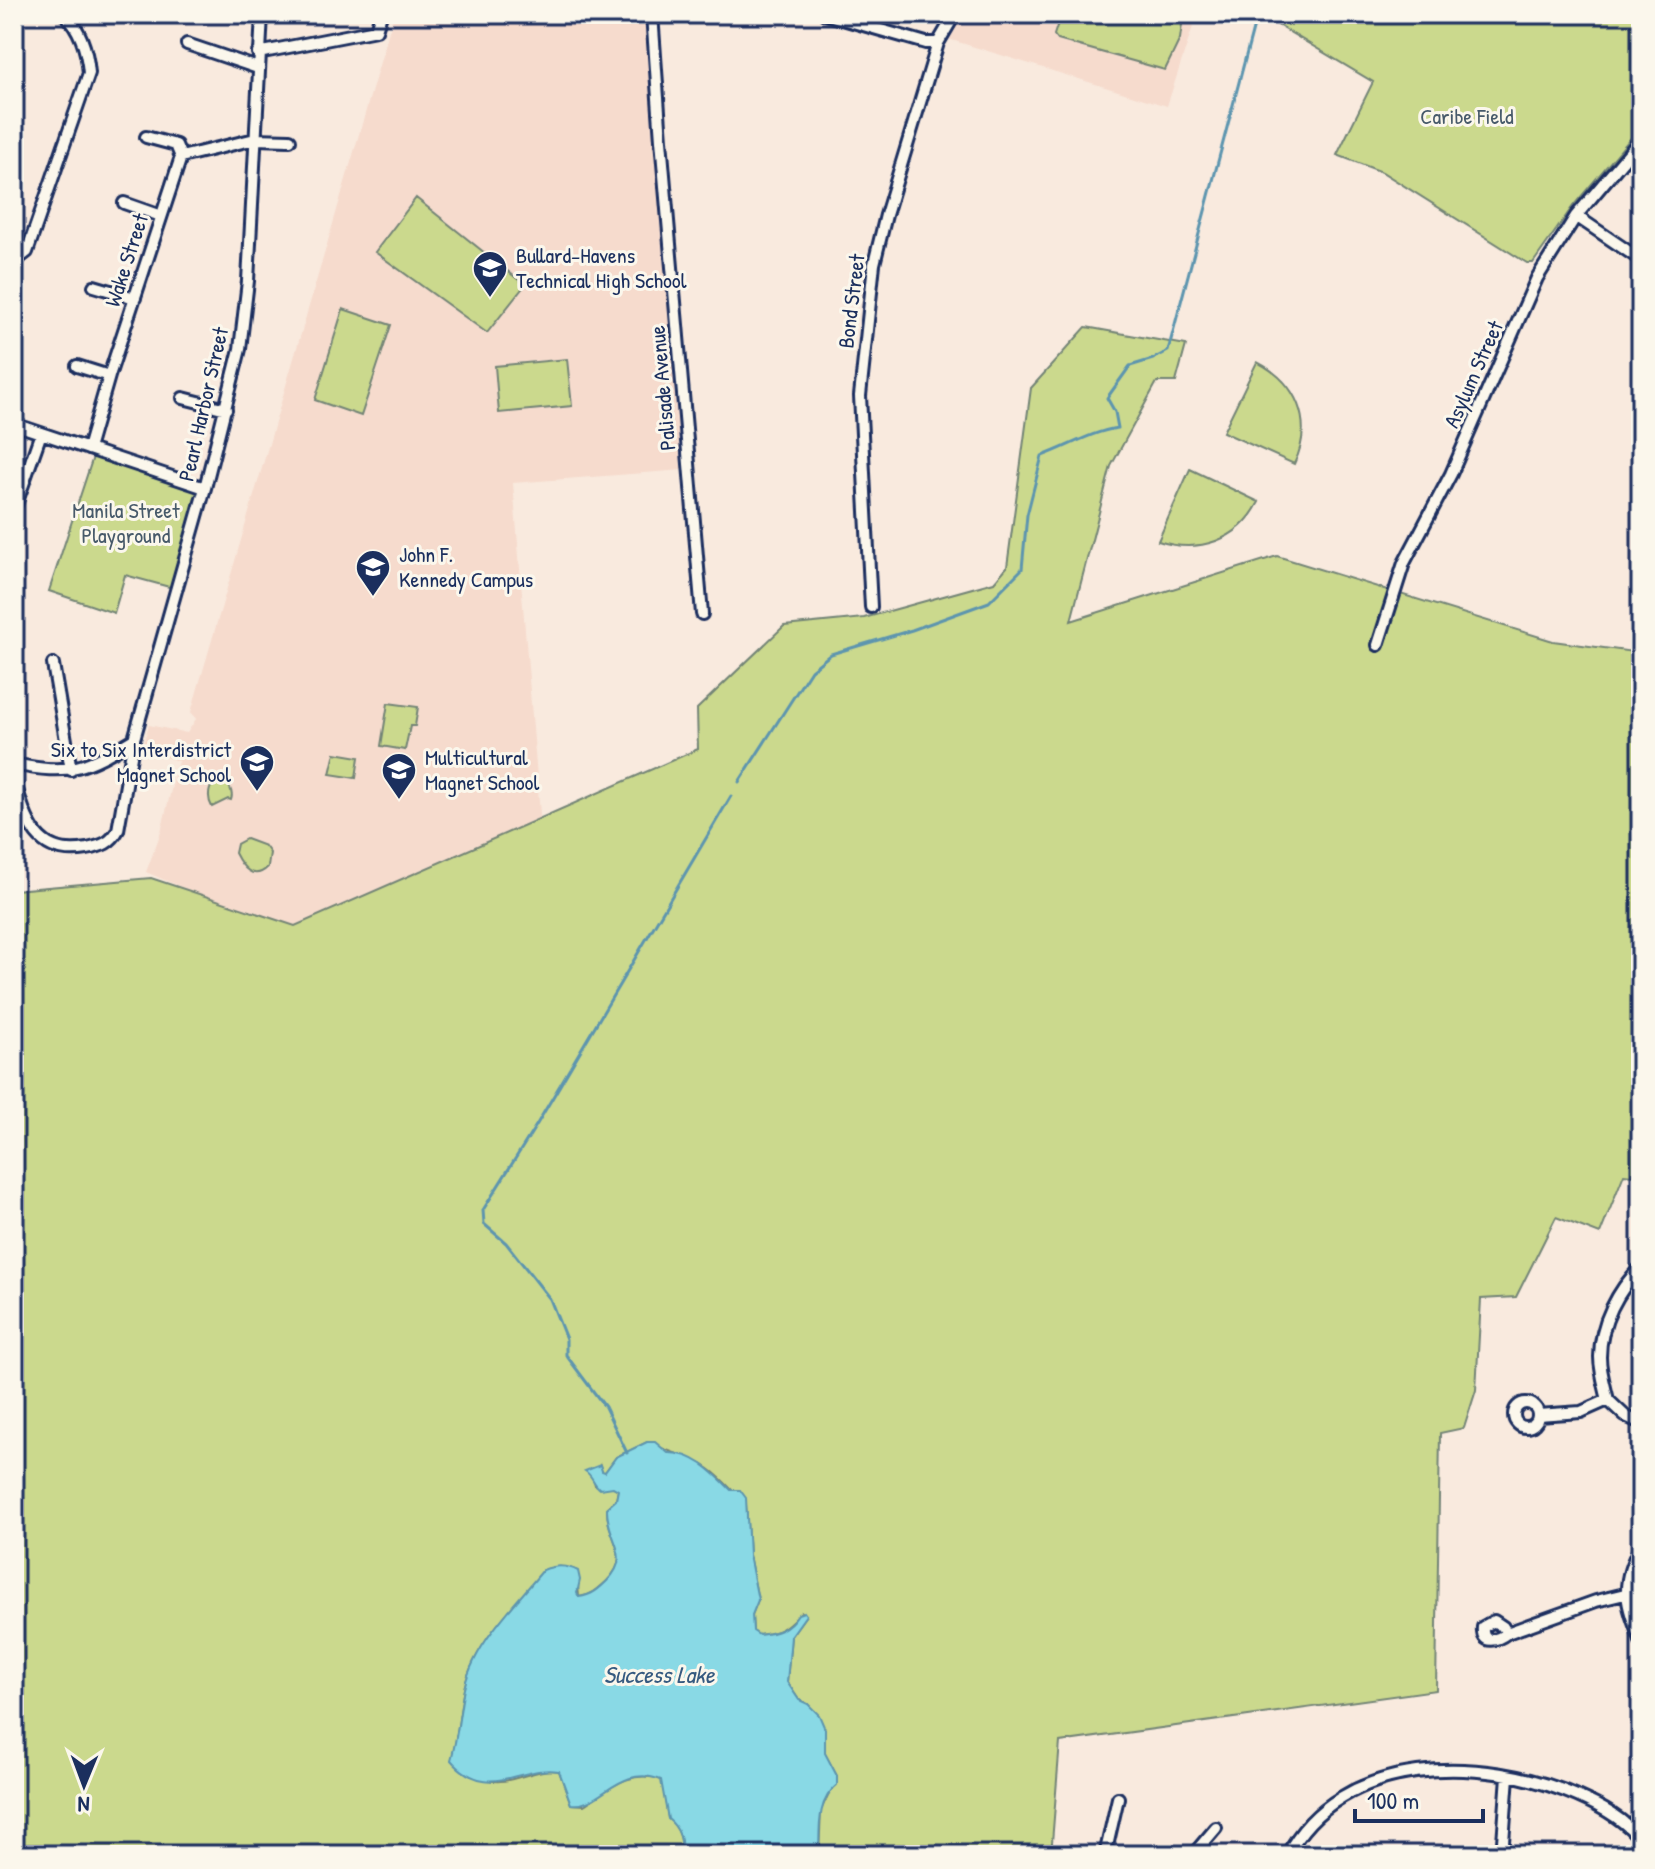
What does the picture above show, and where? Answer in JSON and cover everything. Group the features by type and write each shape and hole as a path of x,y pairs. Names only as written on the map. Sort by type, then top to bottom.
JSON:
{"street":[{"path":"14,262 27,252 89,73 79,30 65,14"},
{"name":"Pearl Harbor Street","path":"14,779 29,824 40,838 56,850 98,847 112,840 118,830 134,739 205,488 240,349 262,14"},
{"path":"258,53 376,30 381,14"},
{"name":"Palisade Avenue","path":"652,14 702,614"},
{"path":"825,14 845,17 926,43 938,43"},
{"name":"Bond Street","path":"871,607 860,396 874,264 938,43 955,14"},
{"path":"187,44 258,68"},
{"path":"146,137 176,145 181,157 255,139 290,140"},
{"name":"Asylum Street","path":"1378,645 1404,563 1451,474 1537,278 1576,216 1641,139"},
{"name":"Wake Street","path":"88,449 181,157"},
{"path":"124,203 161,216"},
{"path":"1576,216 1641,260"},
{"path":"94,286 135,298"},
{"path":"77,366 109,376"},
{"path":"183,398 226,409"},
{"path":"14,424 205,488"},
{"path":"14,510 41,433"},
{"path":"53,664 71,770"},
{"path":"14,764 44,771 71,770 105,757 134,739"},
{"path":"1641,1267 1624,1284 1607,1319 1600,1357 1608,1400 1625,1416 1641,1423"},
{"path":"1538,1415 1581,1412 1608,1400"},
{"path":"1641,1546 1628,1574 1625,1594 1641,1641"},
{"path":"1507,1633 1596,1601 1625,1594"},
{"path":"1287,1855 1316,1814 1360,1788 1395,1776 1438,1769 1464,1769 1558,1788 1589,1801 1630,1827 1641,1840"},
{"path":"1502,1855 1508,1776"},
{"path":"1105,1855 1118,1798"},
{"path":"1193,1855 1216,1828"}],"shaded area":[{"path":"394,14 646,14 683,470 513,483 541,826 290,934 146,872 161,832 178,761 141,749 149,725 187,733 196,719 191,712"},
{"path":"952,14 1197,14 1167,106 945,38"}],"green space":[{"path":"1061,14 1182,14 1183,17 1180,39 1165,70 1058,40 1054,35"},
{"name":"Caribe Field","path":"1641,14 1641,126 1573,206 1533,263 1527,263 1382,172 1337,155 1373,82 1261,15"},
{"path":"416,198 525,285 487,333 375,252"},
{"path":"343,309 391,325 361,416 315,400"},
{"path":"1086,327 1186,345 1176,382 1157,382 1111,466 1071,621 1277,556 1553,641 1641,653 1641,1176 1624,1174 1600,1234 1556,1217 1516,1297 1481,1299 1476,1390 1464,1428 1440,1433 1436,1690 1060,1742 1051,1855 819,1855 821,1810 837,1776 825,1754 825,1729 808,1704 799,1700 787,1682 791,1636 806,1615 801,1612 778,1631 758,1635 753,1631 752,1615 758,1600 749,1555 746,1504 707,1468 647,1442 616,1457 605,1472 602,1472 600,1465 593,1476 595,1485 618,1490 616,1500 607,1508 619,1554 615,1571 597,1589 579,1597 577,1571 561,1566 543,1571 495,1628 475,1660 463,1694 452,1760 476,1775 494,1781 540,1771 559,1771 571,1804 584,1805 630,1778 662,1780 668,1818 678,1830 681,1840 680,1855 14,1855 14,890 151,878 295,926 698,749 697,709 784,626 864,618 994,582 1007,567 1031,388"},
{"path":"567,359 572,406 499,413 495,366"},
{"path":"1257,362 1282,380 1298,404 1303,433 1294,464 1223,432"},
{"name":"Manila Street Playground","path":"93,457 193,489 198,495 173,588 125,575 114,613 49,591"},
{"path":"1190,469 1259,502 1240,526 1216,541 1188,546 1158,541"},
{"path":"388,703 418,707 415,726 410,726 405,750 381,746"},
{"path":"335,753 359,757 356,778 330,774"},
{"path":"220,778 230,787 231,800 212,807 210,790"},
{"path":"246,839 265,846 270,853 268,867 263,871 248,871 235,853 237,844"}],"water":[{"name":"Success Lake","path":"647,1442 655,1442 668,1453 695,1460 731,1490 740,1490 746,1498 749,1555 758,1600 752,1615 753,1631 759,1635 776,1632 790,1624 798,1614 804,1612 806,1615 791,1636 787,1682 799,1700 819,1715 825,1729 825,1753 837,1776 837,1785 825,1799 822,1808 819,1855 680,1855 681,1840 668,1819 661,1780 633,1777 591,1800 571,1804 559,1771 531,1772 491,1781 465,1773 451,1760 463,1694 475,1659 495,1628 543,1570 561,1566 578,1571 579,1597 598,1589 615,1571 619,1554 607,1508 616,1500 618,1490 613,1487 600,1489 585,1471 600,1465 605,1472 616,1457"}],"waterway":[{"path":"739,782 811,670 831,654 912,630 989,602 1022,569 1027,515 1042,456 1089,436 1118,428 1115,412 1107,398 1130,366 1168,351 1257,14"},
{"path":"627,1453 605,1407 566,1355 566,1339 550,1299 506,1243 484,1224 483,1210 731,796"}],"place":[{"name":"Bullard–Havens Technical High School","path":"490,299"},
{"name":"John F. Kennedy Campus","path":"373,598"},
{"name":"Six to Six Interdistrict Magnet School","path":"257,793"},
{"name":"Multicultural Magnet School","path":"399,801"}]}
